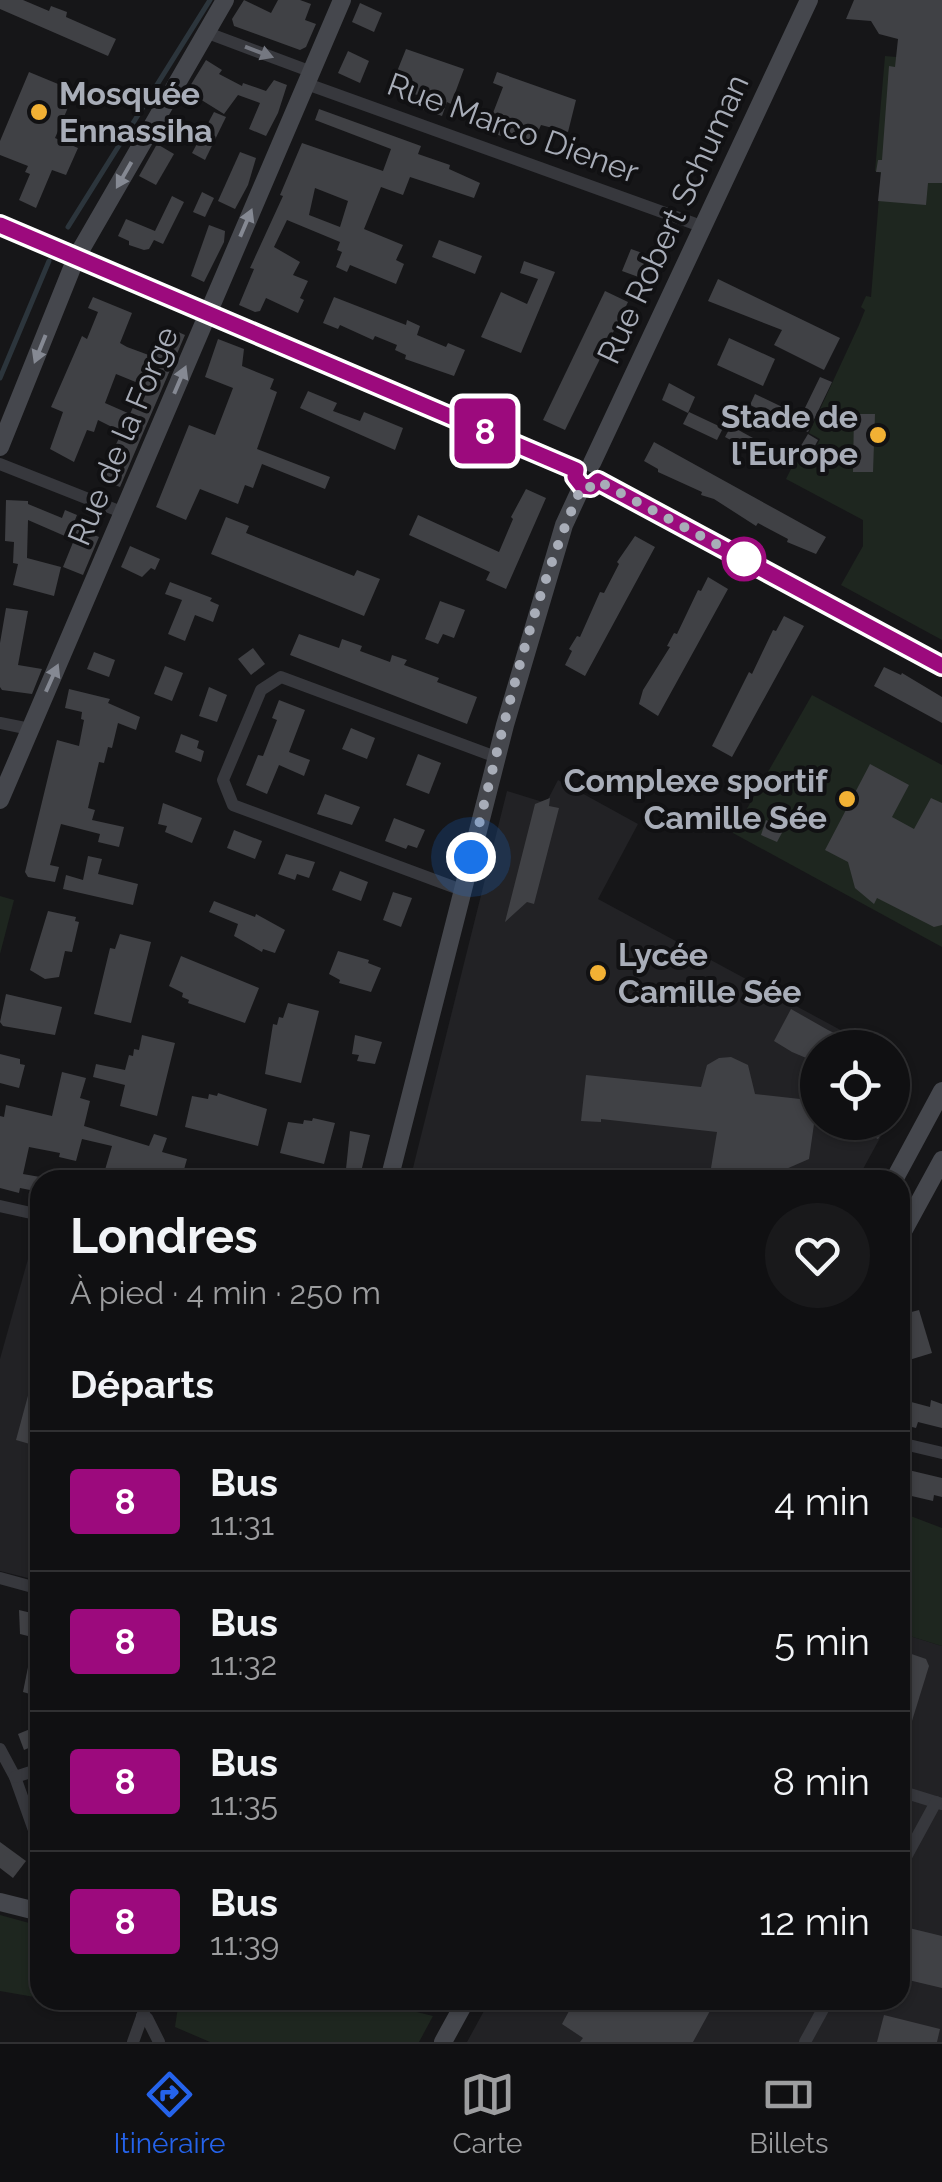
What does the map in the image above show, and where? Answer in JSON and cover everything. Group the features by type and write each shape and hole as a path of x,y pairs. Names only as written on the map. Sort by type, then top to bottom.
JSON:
{"street":[{"path":"0,447 76,258 225,0"},
{"name":"Rue de la Forge","path":"0,800 342,0"},
{"name":"Rue Robert Schuman","path":"392,1170 496,757 554,558 587,475 700,226 809,0"},
{"name":"Rue Marco Diener","path":"205,32 453,136 700,226"},
{"path":"0,224 587,475 942,666"},
{"path":"0,464 124,513"},
{"path":"462,890 232,806 223,780 261,690 280,677 496,757"},
{"path":"0,723 30,730"},
{"path":"899,1170 942,1092"},
{"path":"910,1219 942,1160"},
{"path":"0,1206 30,1213"},
{"path":"910,1445 942,1453"},
{"path":"0,1578 30,1586"},
{"path":"0,1749 30,1820"},
{"path":"15,1777 30,1772"},
{"path":"910,1794 939,1803 910,1851"},
{"path":"0,1902 30,1910"},
{"path":"133,2042 144,2010"},
{"path":"443,2042 461,2010"},
{"path":"805,2042 823,2010"},
{"path":"142,2016 159,2042"}],"shaded area":[{"name":"Stade de l'Europe","path":"885,56 942,61 942,640 841,585 863,546 863,520 786,479 797,457 809,462 820,439 809,433 859,325 866,296 871,297 881,173 875,171"},
{"name":"Complexe sportif Camille Sée","path":"812,695 942,765 942,947 733,833"},
{"name":"Lycée Camille Sée","path":"558,780 638,824 598,899 841,1030 800,1030 800,1140 879,1140 862,1170 412,1170 507,791 546,803"},
{"path":"0,896 14,900 0,954"},
{"path":"30,1252 30,1578 0,1571 0,1359"},
{"path":"910,1516 942,1528 942,1646 910,1636"},
{"path":"910,1636 942,1646 942,2042 467,2042 485,2010 910,2010"},
{"path":"0,1915 30,1923 30,1996 0,1991"},
{"path":"178,2010 409,2010 433,2016 419,2042 210,2042 175,2027"}],"building":[{"path":"0,0 23,0 49,11 51,6 67,12 66,17 116,39 108,56 0,9"},
{"path":"244,0 271,13 278,0 311,4 305,20 316,24 306,47 300,50 234,26 232,19"},
{"path":"854,0 942,0 942,183 928,183 926,205 878,201 881,172 876,172 878,160 882,160 889,66 895,67 898,39 879,34 871,21 846,19"},
{"path":"360,3 382,13 374,32 352,22"},
{"path":"406,49 464,69 451,104 447,102 442,116 420,108 424,97 411,93 415,82 396,74"},
{"path":"348,51 369,61 360,83 338,73"},
{"path":"206,60 222,70 219,74 242,86 243,83 266,91 274,80 287,85 266,136 249,129 260,103 238,95 224,114 187,91"},
{"name":"Mosquée Ennassiha","path":"29,72 75,91 55,138 78,148 66,175 52,170 36,208 19,200 30,174 25,172 28,166 0,155 0,141"},
{"path":"497,72 576,100 568,132 541,125 531,147 490,132 492,128 488,126 503,87 493,83"},
{"path":"319,109 421,146 418,154 450,165 449,169 480,183 474,198 410,177 403,195 381,187 364,229 403,245 396,260 404,264 396,284 350,265 347,272 336,267 342,252 337,250 340,242 287,220 274,247 300,262 293,275 308,281 300,298 304,300 298,313 266,298 260,311 255,312 239,305 254,269 250,268 302,143 383,171 391,149 315,120","holes":["315,188 348,201 340,227 309,215"]},
{"path":"214,112 226,117 205,160 192,153"},
{"path":"157,144 174,154 156,185 139,176"},
{"path":"240,152 256,158 235,209 218,201"},
{"path":"202,192 214,198 205,217 193,212"},
{"path":"172,196 184,202 163,244 154,240 144,250 118,236 126,219 155,231"},
{"path":"209,225 225,231 224,242 204,282 191,276"},
{"path":"439,240 482,256 475,274 432,257"},
{"path":"631,249 648,255 644,279 622,271"},
{"path":"524,261 555,272 521,353 481,337 501,292 527,304 538,279 520,273"},
{"path":"718,279 840,338 824,370 774,345 782,330 708,301"},
{"path":"605,291 628,302 565,430 543,420"},
{"path":"93,297 132,313 120,343 154,357 167,327 185,335 120,487 107,482 103,471 122,432 98,420 94,432 87,430 74,462 50,449 63,412 51,407 82,336 87,339 98,312 88,308","holes":["116,374 143,385 130,414 105,403"]},
{"path":"334,297 406,325 407,320 420,326 417,335 465,350 454,376 405,359 406,355 395,350 397,345 375,336 373,340 340,325 338,329 323,323"},
{"path":"729,338 775,359 763,386 717,365"},
{"path":"218,339 244,349 242,366 274,379 270,389 277,392 257,449 330,477 325,489 262,464 253,488 245,485 238,504 200,489 186,520 156,507 189,425 215,435 233,388 205,377"},
{"path":"820,377 832,382 808,432 750,405 755,394 801,416"},
{"path":"669,383 695,397 688,413 662,400"},
{"path":"308,391 337,403 333,411 360,421 364,412 403,428 395,450 300,408"},
{"path":"689,412 723,428 717,440 683,424"},
{"path":"854,414 875,414 873,472 853,472"},
{"path":"731,426 753,438 747,449 725,437"},
{"path":"808,434 818,440 807,461 796,454"},
{"path":"654,442 826,537 816,554 658,472 644,461"},
{"path":"526,489 546,498 506,589 486,580 490,572 409,535 418,515 499,552"},
{"path":"6,500 28,501 62,518 65,510 77,515 73,525 99,537 83,575 63,567 74,540 28,520 27,558 61,567 54,596 13,585 18,564 13,563 14,542 5,541"},
{"path":"226,517 249,526 246,533 354,576 357,570 380,579 364,616 211,554"},
{"path":"635,536 655,547 585,676 565,665 572,651 569,649 580,637 600,592 604,593 617,562"},
{"path":"130,546 160,559 155,570 151,568 142,577 121,567"},
{"path":"708,577 728,589 658,716 639,704 643,690"},
{"path":"170,582 212,598 210,601 219,605 213,622 195,615 185,641 168,634 182,600 165,594"},
{"path":"440,601 465,610 454,638 443,634 438,644 425,639"},
{"path":"6,608 28,611 18,665 42,669 32,694 0,687 0,643"},
{"path":"784,616 804,626 732,757 712,746 749,672 752,674"},
{"path":"299,634 339,648 342,639 362,646 360,651 390,662 392,655 407,660 404,665 477,697 467,724 290,655"},
{"path":"253,648 265,664 251,675 238,659"},
{"path":"94,652 115,660 109,677 87,669"},
{"path":"165,666 183,673 172,701 154,694"},
{"path":"884,667 942,697 942,723 874,686"},
{"path":"209,687 227,695 217,722 199,716"},
{"path":"69,689 110,699 108,703 140,717 136,730 118,723 112,748 108,747 104,763 99,762 88,808 95,810 92,820 124,827 119,847 98,842 100,834 61,824 50,865 59,867 55,882 28,877 25,872 57,740 79,746 84,720 82,712 65,708"},
{"path":"279,700 305,710 289,752 310,760 304,776 279,765 267,794 246,785 277,720 272,718"},
{"path":"351,728 375,738 367,759 342,749"},
{"path":"181,734 199,741 197,748 204,751 201,762 175,752"},
{"path":"418,754 441,763 429,794 406,785"},
{"path":"870,764 909,785 892,817 914,829 931,798 942,803 942,925 934,927 877,898 874,904 855,888 848,862 825,850"},
{"path":"325,794 360,807 352,825 317,814"},
{"path":"550,798 549,806 559,808 534,904 527,902 505,922 535,804"},
{"path":"163,803 202,818 192,843 165,832 167,826 158,824"},
{"path":"394,818 425,830 417,848 408,845 406,849 385,841"},
{"path":"766,820 784,829 777,842 761,835"},
{"path":"234,830 262,841 255,859 227,848"},
{"path":"286,854 315,862 309,878 297,874 295,880 278,874"},
{"path":"88,856 102,859 98,874 138,884 133,905 63,889 66,875 83,880"},
{"path":"340,871 368,882 361,901 332,890"},
{"path":"393,892 412,898 401,927 383,920"},
{"path":"214,901 255,917 256,914 285,930 275,953 263,949 262,952 234,936 238,924 209,912"},
{"path":"48,911 76,917 79,922 72,952 65,951 59,977 45,979 30,970"},
{"path":"120,934 151,942 131,1023 94,1014 110,948 115,949"},
{"path":"338,951 369,960 368,963 381,968 371,992 339,983 329,974"},
{"path":"181,956 259,988 245,1023 188,1003 183,993 169,986"},
{"path":"6,994 62,1007 55,1035 3,1026 0,1022"},
{"path":"288,1003 319,1011 301,1083 265,1074 273,1024 283,1018"},
{"path":"791,1009 828,1030 800,1030 800,1055 774,1041"},
{"path":"142,1035 175,1043 157,1116 120,1106 125,1085 93,1077 96,1064 125,1070 129,1055 133,1056 134,1049 139,1050"},
{"path":"355,1035 382,1042 375,1064 357,1061 359,1055 352,1054"},
{"path":"0,1054 20,1059 20,1064 25,1065 19,1088 0,1083"},
{"path":"731,1057 748,1065 755,1094 800,1099 800,1140 812,1140 809,1159 784,1170 715,1170 711,1168 717,1132 601,1119 581,1121 586,1075 701,1087 707,1065"},
{"path":"62,1072 86,1078 80,1098 90,1101 84,1126 149,1146 154,1134 167,1138 162,1152 187,1159 184,1170 105,1170 112,1146 82,1139 76,1161 59,1157 60,1153 29,1147 23,1174 30,1175 30,1190 20,1188 19,1193 0,1188 0,1116 4,1117 6,1105 52,1116"},
{"path":"218,1093 267,1109 258,1146 185,1127 192,1096 208,1099 209,1094"},
{"path":"313,1118 335,1123 324,1164 280,1153 288,1122 303,1124"},
{"path":"350,1131 370,1135 361,1170 346,1169"},
{"path":"919,1310 932,1353 910,1360 910,1312"},
{"path":"30,1388 30,1444 16,1440"},
{"path":"931,1400 942,1404 942,1428 918,1422 916,1428 910,1426 910,1402 930,1407"},
{"path":"910,1470 942,1478 942,1497 934,1495 933,1501 910,1496"},
{"path":"19,1610 30,1613 30,1636 20,1634"},
{"path":"910,1653 926,1659 929,1666 910,1727"},
{"path":"29,1662 30,1694 23,1692"},
{"path":"30,1729 30,1747 24,1750 18,1734"},
{"path":"0,1842 26,1861 13,1878 0,1868"},
{"path":"910,1928 942,1936 942,1988 910,1980"},
{"path":"570,2010 711,2010 693,2042 580,2042 583,2038 562,2024"},
{"path":"884,2015 940,2029 937,2042 877,2042"}],"waterway":[{"path":"68,227 210,0"},
{"path":"0,378 49,261"}],"bus line":[{"name":"8","path":"0,225 576,470 575,477 582,486 591,487 598,481 942,666"}],"place":[{"name":"Mosquée Ennassiha","path":"39,112"},
{"name":"Stade de l'Europe","path":"878,435"},
{"name":"Complexe sportif Camille Sée","path":"847,799"},
{"name":"Lycée Camille Sée","path":"598,973"}],"route":[{"path":"471,857 534,622 564,525 582,486 591,487 598,481 744,559"}]}
